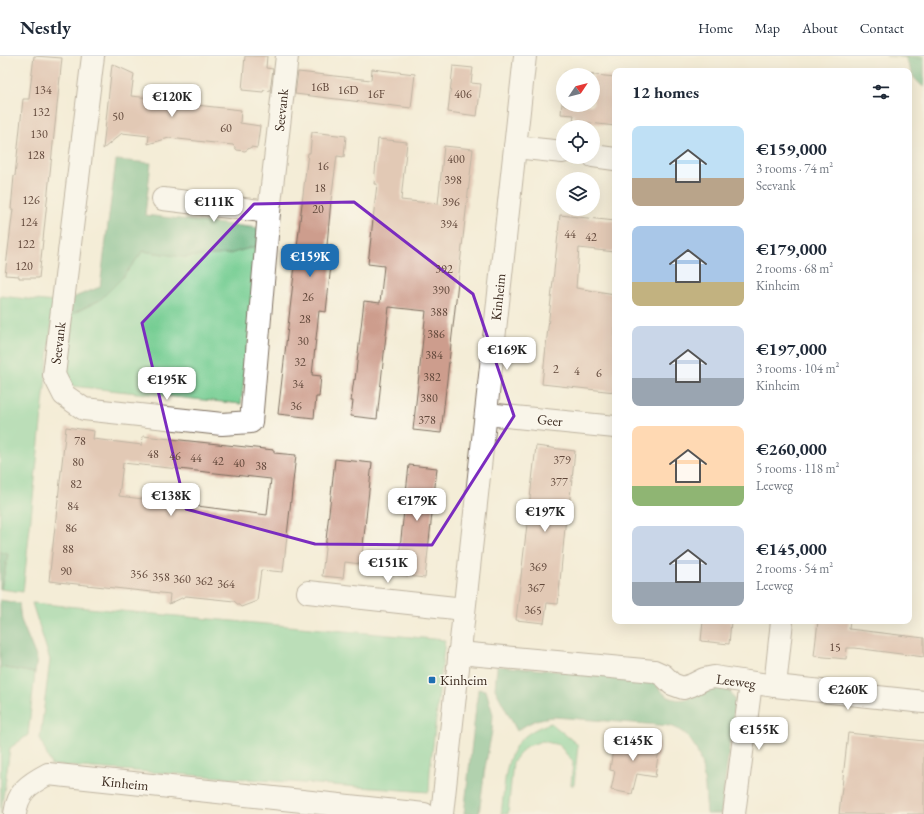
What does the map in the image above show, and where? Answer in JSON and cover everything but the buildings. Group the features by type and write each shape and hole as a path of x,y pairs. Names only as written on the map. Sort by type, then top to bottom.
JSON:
{"street":[{"name":"Seevank","path":"93,56 54,375 64,395 84,409 222,424 251,422 269,212 287,56"},
{"name":"Kinheim","path":"442,814 525,56"},
{"path":"515,146 556,151"},
{"path":"600,157 612,159"},
{"path":"163,199 269,212"},
{"name":"Geer","path":"486,414 612,427"},
{"path":"308,592 464,609"},
{"path":"775,686 782,624"},
{"name":"Leeweg","path":"459,653 654,671 663,675 672,684 683,688 692,686 704,678 714,677 775,686 924,702"},
{"path":"734,814 751,683"},
{"name":"Kinheim","path":"15,814 17,802 30,784 48,774 424,814"}],"highlighted area":[{"path":"354,202 473,294 514,416 432,545 315,544 186,509 142,323 254,204"}],"green space":[{"path":"886,56 924,56 924,59"},
{"path":"905,57 924,59 924,88 914,78 912,68 910,68"},
{"path":"116,160 151,163 145,215 258,228 260,245 229,254 184,257 143,251 122,278 100,300 70,315 72,298 100,287"},
{"path":"260,245 241,404 62,385 70,315 100,300 122,278 143,251 184,257 229,254"},
{"path":"0,296 54,302 23,592 1,589 8,555 0,553"},
{"path":"0,552 8,554 1,589 0,589"},
{"path":"0,600 19,603 21,620 37,659 35,673 0,667"},
{"path":"32,603 445,640 430,771 429,792 51,765 40,738 50,660"},
{"path":"497,666 654,679 658,687 664,693 676,699 691,697 698,694 705,688 728,688 735,700 721,814 707,814 704,776 701,763 697,751 691,741 682,732 671,726 554,717 534,721 517,731 495,689"},
{"path":"0,667 35,673 28,735 10,748 1,814"},
{"path":"478,689 486,690 493,714 492,731 479,814 464,814"},
{"path":"551,723 578,745 574,785 571,785 573,762 559,745 542,741 525,747 513,762 508,814 501,814 504,784 510,758 515,747 523,738 535,729"}],"place":[{"name":"Kinheim","path":"432,680"}]}
